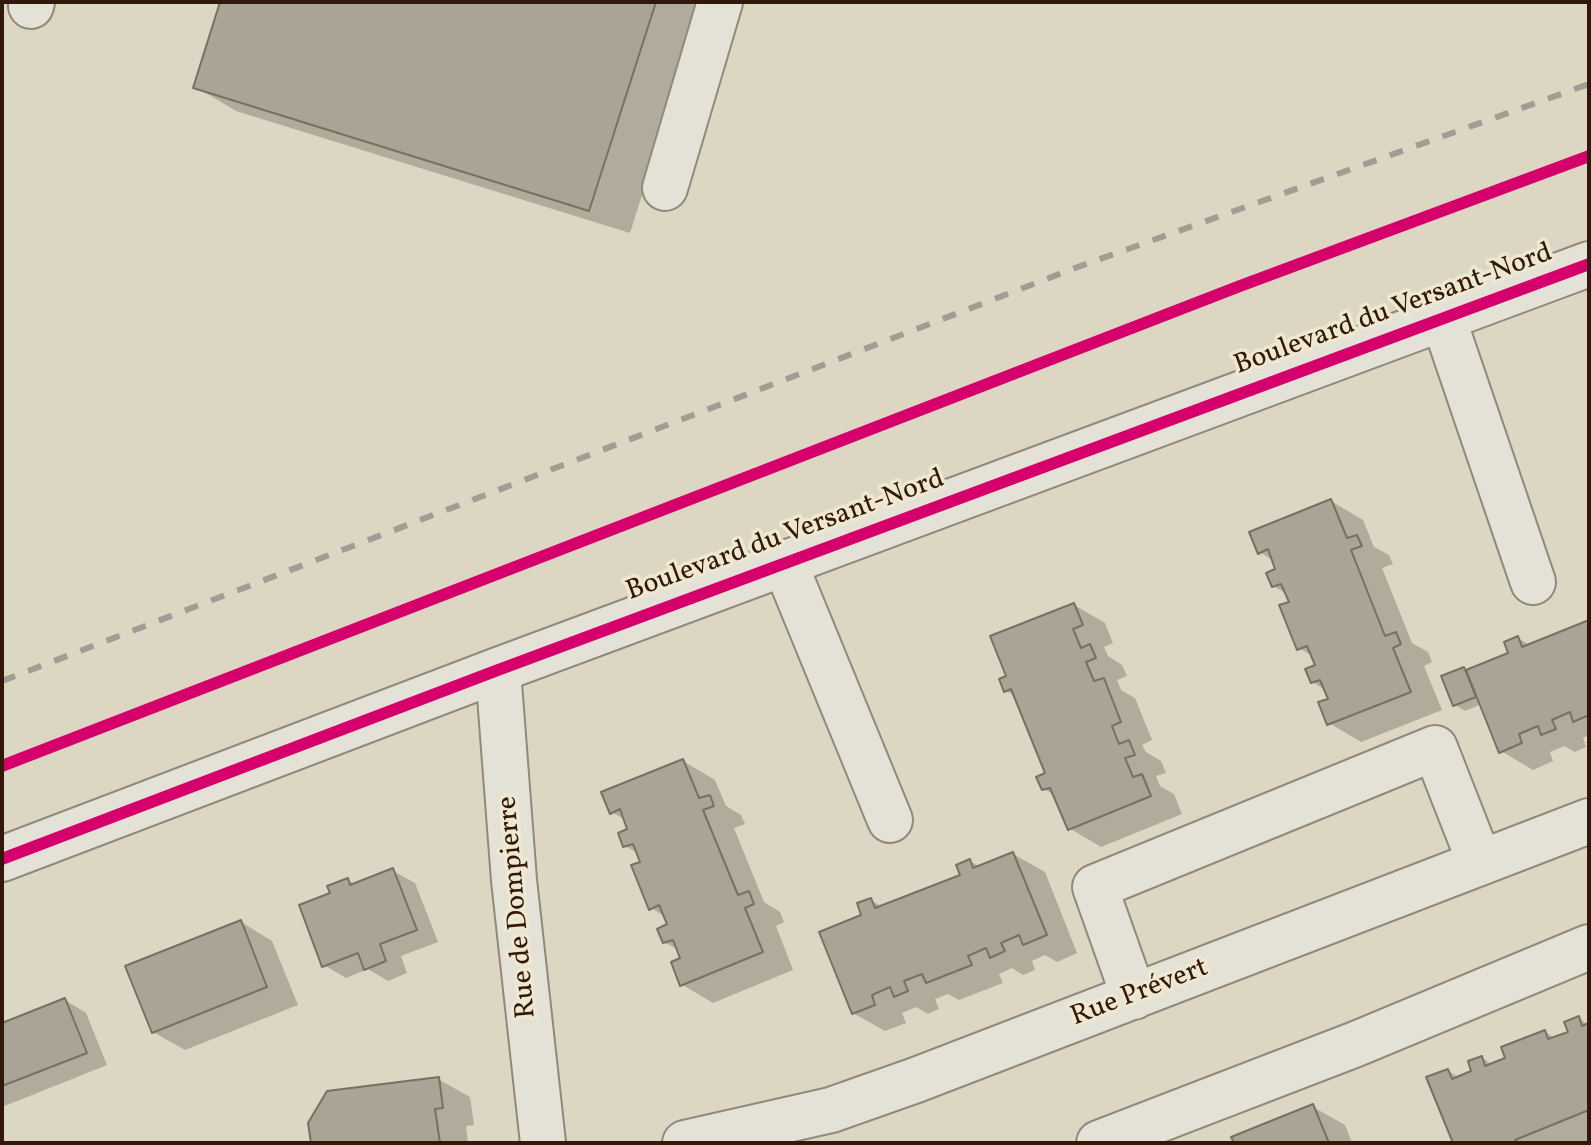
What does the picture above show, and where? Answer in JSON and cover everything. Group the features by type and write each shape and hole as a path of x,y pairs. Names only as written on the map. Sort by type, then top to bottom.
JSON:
{"street":[{"path":"665,188 720,2"},
{"name":"Boulevard du Versant-Nord","path":"2,859 498,670 1589,264"},
{"path":"1443,318 1533,582"},
{"path":"785,564 890,820"},
{"name":"Rue de Dompierre","path":"498,670 514,880 543,1143"},
{"path":"1134,997 1095,887 1435,748 1480,863"},
{"name":"Rue Prévert","path":"685,1143 837,1127 1134,997 1589,821"},
{"path":"1099,1143 1356,1044 1589,947"}],"building":[{"path":"220,2 656,2 589,211 193,88"},
{"path":"1331,499 1347,538 1357,535 1362,546 1351,550 1385,636 1396,632 1401,644 1393,648 1411,692 1327,725 1318,702 1328,699 1320,680 1311,683 1305,669 1315,665 1307,646 1297,650 1279,605 1289,602 1281,584 1272,587 1266,573 1275,569 1268,549 1258,554 1249,532"},
{"path":"1074,603 1083,625 1073,629 1081,648 1090,644 1096,658 1086,662 1094,681 1104,678 1121,722 1112,726 1119,744 1129,740 1135,755 1125,758 1133,777 1142,774 1151,796 1068,830 1050,788 1042,790 1036,777 1045,773 1011,689 1004,692 999,679 1006,676 990,636"},
{"path":"1589,620 1589,715 1573,722 1570,712 1552,720 1556,729 1541,735 1538,726 1519,734 1522,743 1499,753 1466,670 1508,653 1504,642 1518,636 1522,647"},
{"path":"1464,667 1476,697 1453,706 1441,676"},
{"path":"683,759 699,798 710,795 714,806 703,810 738,895 749,891 754,904 745,908 763,952 680,986 671,962 680,958 673,940 663,943 657,929 667,924 659,905 649,910 631,865 640,862 633,844 623,847 618,833 627,829 620,809 610,814 601,792"},
{"path":"1013,852 1047,935 1023,945 1019,935 1001,943 1005,951 990,958 986,948 968,956 972,965 926,983 922,974 904,981 908,991 894,997 890,987 872,995 875,1005 852,1014 819,932 861,915 857,903 871,898 875,908 960,875 956,865 970,859 973,868"},
{"path":"393,868 417,930 380,944 386,961 364,970 358,953 322,967 299,905 330,893 327,886 348,878 350,885"},
{"path":"241,920 267,987 152,1033 125,966"},
{"path":"65,998 87,1053 2,1086 2,1023"},
{"path":"1579,1016 1582,1026 1589,1023 1589,1110 1515,1140 1517,1143 1453,1143 1426,1077 1448,1069 1452,1079 1471,1071 1468,1061 1482,1056 1485,1066 1505,1058 1501,1047 1545,1030 1548,1039 1568,1032 1564,1022"},
{"path":"439,1077 443,1108 435,1109 440,1143 311,1143 308,1123 327,1091"},
{"path":"1313,1104 1329,1143 1234,1143 1231,1137"}],"railway":[{"path":"2,681 1075,268 1589,84"}],"cycle path":[{"path":"2,766 1240,286 1589,156"},
{"path":"2,859 498,670 1589,264"}]}
